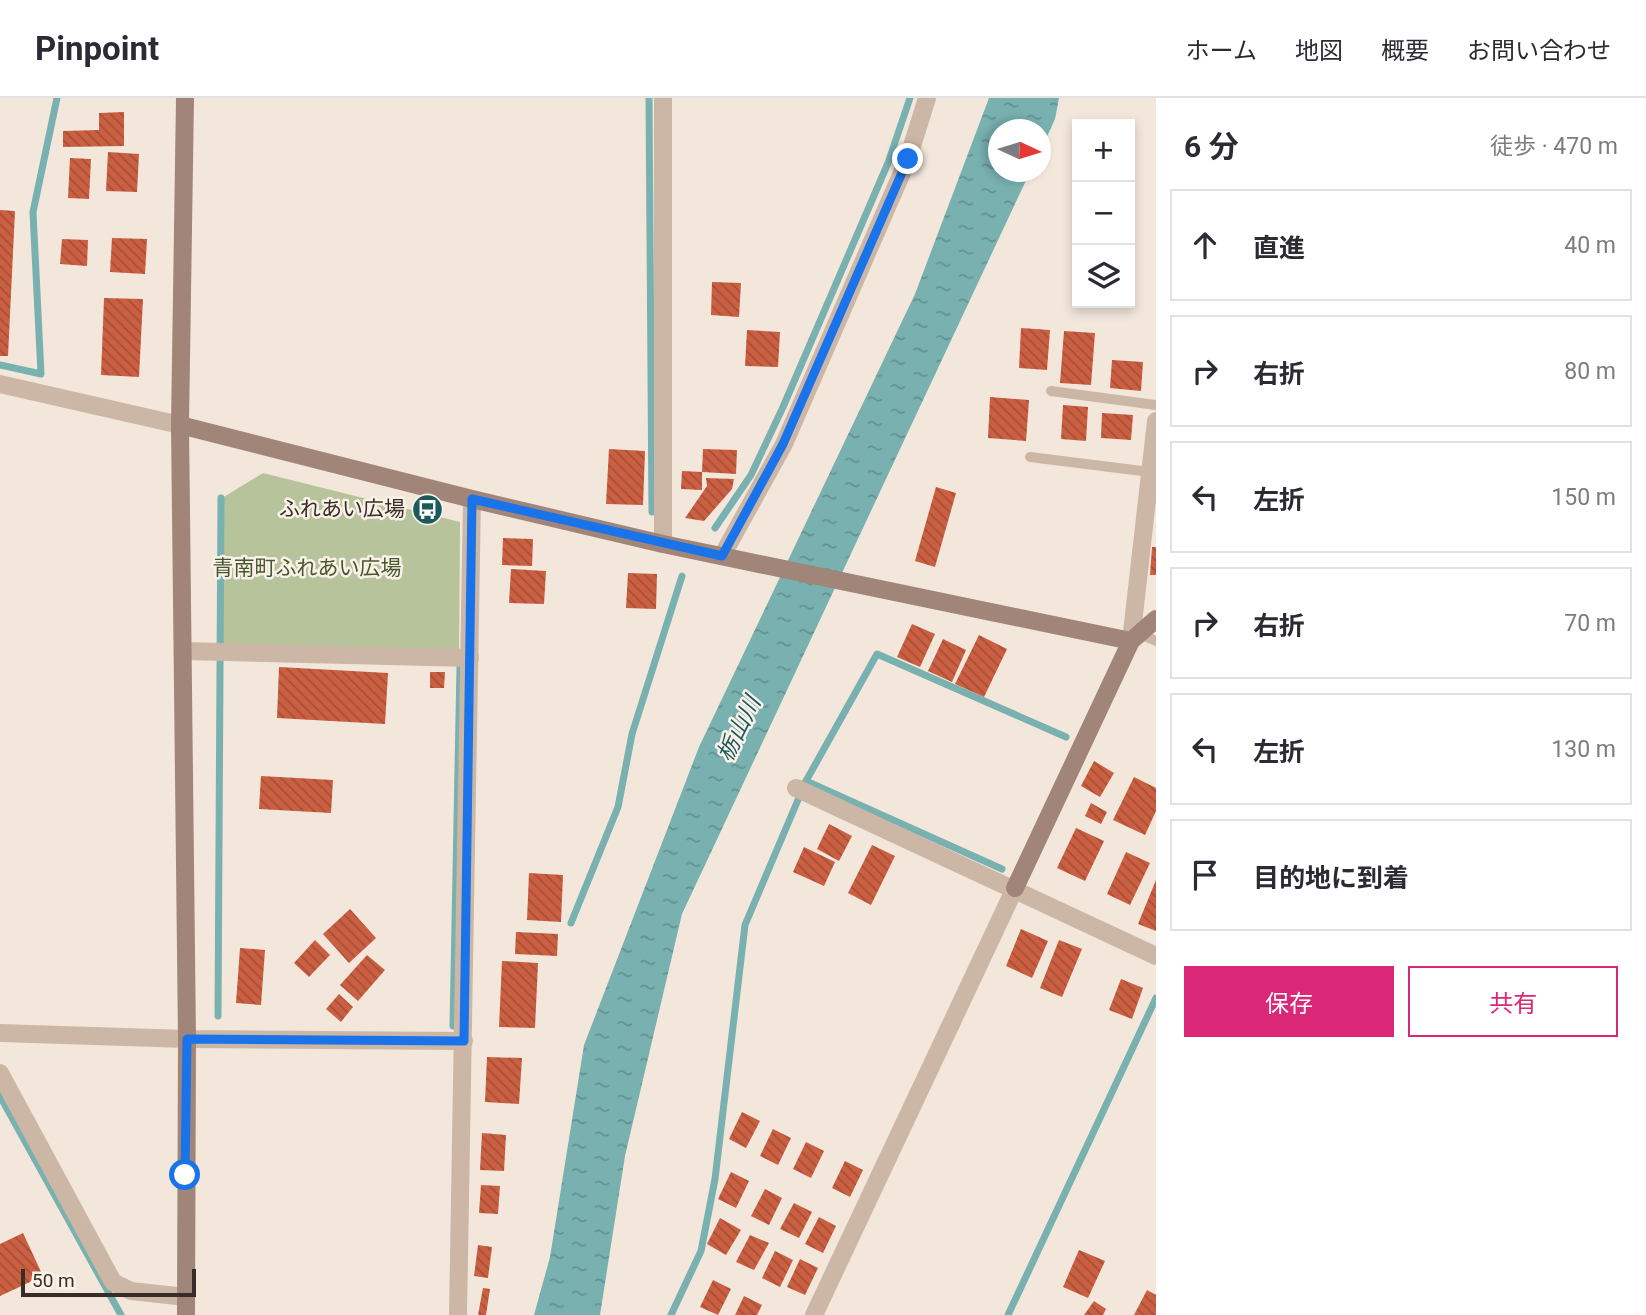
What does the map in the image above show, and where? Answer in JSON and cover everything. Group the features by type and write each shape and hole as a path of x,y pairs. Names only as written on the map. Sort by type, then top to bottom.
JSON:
{"street":[{"path":"0,1073 113,1282 131,1291 186,1306 187,1039 180,425 186,98"},
{"path":"663,98 663,544"},
{"path":"722,556 783,444 908,159 927,98"},
{"path":"0,384 180,425 663,544 876,589 1135,637"},
{"path":"814,1315 1135,637 1156,421"},
{"path":"458,1315 472,499"},
{"path":"1135,637 1156,619"},
{"path":"183,651 470,658"},
{"path":"796,788 1156,956"},
{"path":"0,1033 187,1039 464,1041"}],"lane":[{"path":"1051,391 1156,405"},
{"path":"1030,457 1150,472"},
{"path":"1135,637 1156,641"}],"green space":[{"name":"青南町ふれあい広場","path":"263,473 460,522 459,654 220,647 222,498"}],"water":[{"name":"栃山川","path":"989,98 1059,98 1051,128 1051,119 988,119 988,182 1025,182 682,914 625,1156 600,1315 534,1315 550,1257 584,1045 699,747 915,294"}],"building":[{"path":"124,112 124,146 63,147 63,131 99,130 99,113"},
{"path":"108,152 139,154 137,192 106,191"},
{"path":"70,158 91,159 89,199 68,198"},
{"path":"0,210 15,211 8,356 0,356"},
{"path":"112,238 147,239 145,274 110,272"},
{"path":"62,239 88,240 87,266 60,264"},
{"path":"712,282 741,283 739,317 711,315"},
{"path":"104,298 143,299 139,377 101,375"},
{"path":"1021,328 1050,330 1047,370 1019,368"},
{"path":"747,330 780,332 778,367 745,366"},
{"path":"1064,331 1095,333 1091,385 1060,383"},
{"path":"1112,360 1143,362 1141,391 1110,388"},
{"path":"990,397 1029,400 1026,441 988,438"},
{"path":"1063,405 1088,407 1086,441 1061,439"},
{"path":"1102,413 1133,415 1131,440 1101,438"},
{"path":"609,449 645,451 643,505 606,504"},
{"path":"703,449 737,450 736,474 702,472"},
{"path":"682,471 702,472 702,490 681,489"},
{"path":"706,478 734,479 732,489 704,521 685,518 707,486"},
{"path":"936,487 956,493 935,567 915,561"},
{"path":"503,538 533,539 532,566 502,565"},
{"path":"1152,547 1156,547 1156,575 1150,575"},
{"path":"511,569 546,571 544,604 509,603"},
{"path":"628,573 657,574 656,609 626,608"},
{"path":"912,624 935,634 920,667 897,657"},
{"path":"979,635 1007,649 984,697 955,684"},
{"path":"943,639 966,650 952,682 928,671"},
{"path":"279,667 388,673 385,724 277,718"},
{"path":"430,672 445,672 444,688 430,688"},
{"path":"1094,761 1114,773 1100,797 1081,786"},
{"path":"261,776 333,780 331,813 259,809"},
{"path":"1134,777 1156,788 1156,811 1145,835 1113,820"},
{"path":"1091,803 1107,812 1101,824 1085,816"},
{"path":"829,824 852,836 839,861 817,849"},
{"path":"1076,828 1104,841 1085,881 1057,868"},
{"path":"872,845 895,856 871,905 848,893"},
{"path":"804,847 835,862 824,886 793,872"},
{"path":"1126,852 1150,863 1130,905 1107,894"},
{"path":"529,873 563,875 561,922 527,920"},
{"path":"1156,880 1156,931 1138,924"},
{"path":"350,909 376,938 349,963 323,934"},
{"path":"1021,929 1048,941 1032,978 1006,966"},
{"path":"516,932 558,934 557,956 515,954"},
{"path":"315,940 330,955 309,977 294,963"},
{"path":"1059,940 1082,949 1062,997 1040,988"},
{"path":"240,948 265,950 261,1005 236,1003"},
{"path":"367,955 385,970 358,1001 340,985"},
{"path":"502,961 538,963 535,1028 499,1027"},
{"path":"1121,979 1143,988 1132,1019 1109,1010"},
{"path":"339,994 353,1007 341,1022 326,1009"},
{"path":"487,1057 522,1058 519,1104 485,1102"},
{"path":"742,1112 760,1121 746,1148 729,1139"},
{"path":"773,1129 791,1138 778,1165 760,1156"},
{"path":"482,1133 506,1135 504,1171 480,1170"},
{"path":"806,1142 824,1151 811,1178 793,1169"},
{"path":"845,1161 863,1170 850,1197 832,1188"},
{"path":"731,1172 749,1181 736,1208 718,1199"},
{"path":"481,1185 500,1186 498,1214 479,1213"},
{"path":"765,1189 782,1198 769,1225 751,1216"},
{"path":"794,1203 812,1212 799,1238 780,1229"},
{"path":"819,1217 836,1226 823,1253 805,1244"},
{"path":"720,1218 741,1230 726,1255 707,1244"},
{"path":"23,1233 43,1276 0,1296 0,1244"},
{"path":"750,1235 769,1243 754,1270 736,1262"},
{"path":"478,1245 492,1247 488,1278 474,1276"},
{"path":"1079,1250 1105,1261 1088,1298 1063,1287"},
{"path":"775,1251 793,1260 780,1287 762,1278"},
{"path":"800,1259 818,1268 805,1295 787,1287"},
{"path":"713,1280 731,1289 718,1315 700,1307"},
{"path":"483,1288 490,1289 486,1315 478,1315"},
{"path":"1147,1290 1156,1295 1156,1315 1134,1315"},
{"path":"744,1296 762,1305 757,1315 735,1315"},
{"path":"1094,1301 1106,1309 1103,1315 1084,1315"}],"waterway":[{"path":"0,365 41,374 33,212 57,98"},
{"path":"649,98 652,512"},
{"path":"715,528 751,475 783,407 888,163 910,98"},
{"path":"218,1016 221,498"},
{"path":"571,923 618,807 632,734 682,576"},
{"path":"806,781 877,654 1066,737"},
{"path":"453,1026 460,666"},
{"path":"671,1315 701,1251 715,1179 745,925 806,781 1002,869"},
{"path":"1008,1315 1156,998"},
{"path":"0,1096 121,1315"}],"place":[{"name":"ふれあい広場","path":"428,509"}],"route":[{"path":"185,1175 187,1039 464,1041 472,499 722,556 783,444 908,159"}]}
